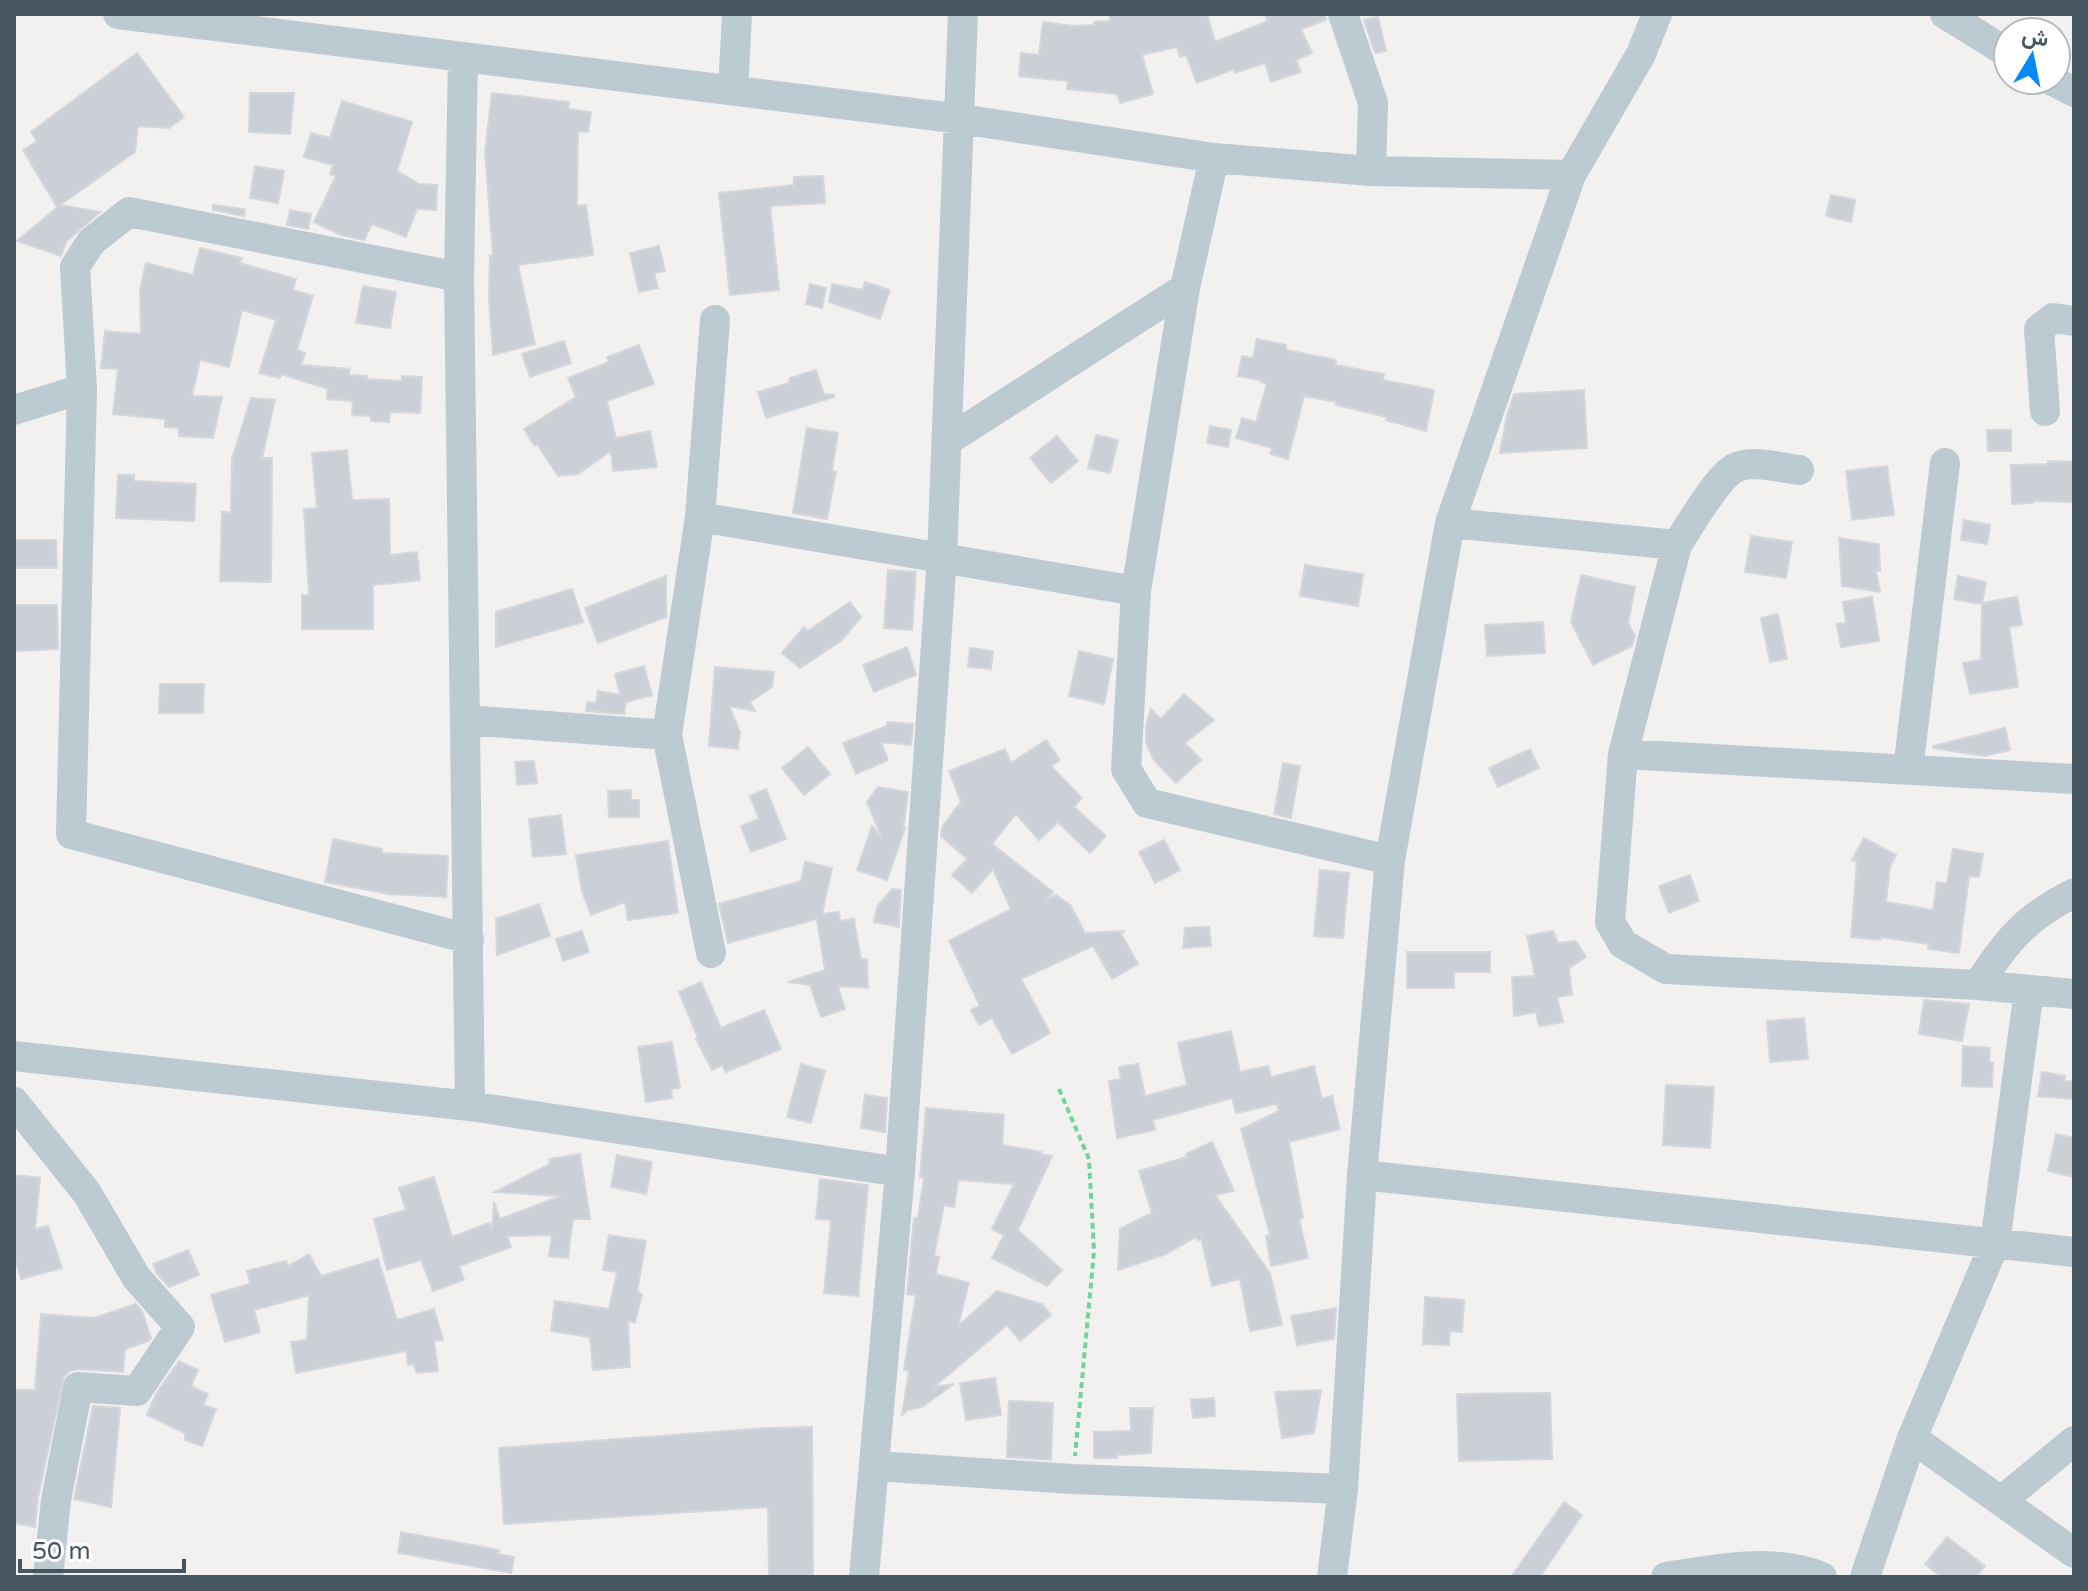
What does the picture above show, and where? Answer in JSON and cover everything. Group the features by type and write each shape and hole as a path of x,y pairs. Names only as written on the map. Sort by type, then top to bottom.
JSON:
{"street":[{"path":"118,14 961,119 1214,158 1371,171 1571,175"},
{"path":"244,30 272,14"},
{"path":"733,90 737,14"},
{"path":"864,1577 900,1172 942,557 963,14"},
{"path":"1343,14 1373,103 1371,171"},
{"path":"1332,1577 1343,1489 1362,1175 1390,860 1450,523 1571,175 1641,54 1657,14"},
{"path":"1945,14 1992,43"},
{"path":"463,57 459,277 470,1106"},
{"path":"1214,158 1185,288 1136,591 1126,769 1147,803 1390,860"},
{"path":"459,277 129,212 91,242 75,267 82,389 71,834 469,939"},
{"path":"947,441 1185,288"},
{"path":"2045,411 2039,329 2053,318 2074,321"},
{"path":"711,953 667,735 700,517 715,320"},
{"path":"14,410 82,389"},
{"path":"1908,770 1945,463"},
{"path":"1799,470 1757,465 1735,468 1715,488 1677,545 1623,754 1610,922 1623,944 1666,969 1978,985 2074,994"},
{"path":"700,517 1136,591"},
{"path":"1450,523 1677,545"},
{"path":"466,720 667,735"},
{"path":"1623,754 2074,779"},
{"path":"1978,985 2005,944 2046,907 2074,893"},
{"path":"1865,1577 1912,1438 1995,1243 2029,990"},
{"path":"14,1056 470,1106 900,1172"},
{"path":"14,1102 87,1193 136,1277 180,1327 137,1391 78,1387 56,1500 48,1577"},
{"path":"1362,1175 2074,1252"},
{"path":"1912,1438 2074,1553"},
{"path":"2002,1500 2074,1441"},
{"path":"876,1466 1072,1479 1343,1489"},
{"path":"1666,1577 1725,1568 1801,1568 1822,1577"}],"path":[{"path":"1059,1089 1089,1159 1094,1251 1072,1479"}],"building":[{"path":"1109,14 1207,14 1215,42 1268,21 1264,14 1325,14 1326,20 1301,29 1312,53 1296,60 1301,72 1271,82 1265,63 1235,73 1234,69 1197,83 1186,55 1180,57 1177,47 1142,55 1153,94 1120,103 1117,94 1067,89 1068,81 1019,76 1021,53 1039,55 1043,22 1094,25 1094,22 1110,21"},
{"path":"1378,17 1386,51 1375,53 1364,20"},
{"path":"137,53 184,117 169,128 138,126 135,152 57,207 23,150 37,141 31,132"},
{"path":"250,93 294,93 290,134 249,132"},
{"path":"492,93 569,102 568,109 591,112 588,132 578,131 577,206 586,205 593,255 518,265 535,344 493,355 489,298 490,256 493,255 485,152"},
{"path":"342,101 412,122 397,171 419,184 437,185 436,210 417,209 406,237 372,224 364,240 341,235 314,222 336,176 330,174 333,165 304,157 311,133 330,138"},
{"path":"255,166 284,171 278,203 250,198"},
{"path":"823,176 825,203 770,206 779,290 730,295 719,193 794,185 794,177"},
{"path":"1831,195 1855,200 1851,222 1826,216"},
{"path":"60,205 100,212 66,242 61,256 17,241"},
{"path":"213,205 245,209 244,216 213,210"},
{"path":"290,210 311,214 308,229 287,225"},
{"path":"659,246 665,271 654,273 658,288 639,292 630,253"},
{"path":"200,248 242,258 240,263 296,279 293,290 313,296 297,350 305,353 301,365 350,369 349,375 367,376 367,379 402,381 402,376 422,377 420,413 390,412 389,422 371,421 371,416 352,415 353,401 327,399 328,389 281,374 280,378 259,373 276,320 242,310 229,367 200,360 192,396 222,397 213,438 179,436 179,428 165,427 165,419 113,414 118,369 101,368 105,331 141,334 140,290 146,263 193,275"},
{"path":"865,282 890,290 880,319 829,302 832,284 863,290"},
{"path":"810,284 826,288 822,308 806,304"},
{"path":"363,286 396,292 390,328 356,323"},
{"path":"1257,339 1286,345 1286,350 1336,360 1335,365 1384,374 1383,380 1434,390 1426,431 1386,420 1387,417 1336,405 1337,402 1304,396 1288,459 1270,454 1272,448 1236,438 1242,418 1256,422 1267,384 1238,376 1242,356 1253,358"},
{"path":"564,341 571,363 530,377 522,354"},
{"path":"639,345 654,384 607,401 616,438 650,431 657,467 613,471 611,451 578,474 558,476 524,429 576,397 568,378 609,362 607,357"},
{"path":"816,370 824,394 834,397 766,418 758,392 789,383 790,378"},
{"path":"1584,390 1587,448 1500,453 1514,394"},
{"path":"251,398 275,400 262,458 272,458 271,582 220,581 222,512 231,512 232,459"},
{"path":"1210,426 1231,430 1228,447 1207,443"},
{"path":"807,428 838,433 832,471 836,472 827,519 793,513"},
{"path":"1987,430 2011,430 2011,451 1988,451"},
{"path":"1096,435 1118,440 1110,473 1088,468"},
{"path":"1057,436 1078,461 1051,483 1030,458"},
{"path":"347,450 352,500 389,499 390,555 417,552 420,580 373,585 373,629 302,629 302,595 309,595 304,509 317,508 312,453"},
{"path":"2048,461 2074,462 2074,502 2012,504 2011,465 2048,464"},
{"path":"1887,466 1894,515 1852,520 1846,471"},
{"path":"118,475 134,475 134,481 196,484 194,521 116,518"},
{"path":"1964,520 1990,525 1987,544 1961,540"},
{"path":"1751,536 1792,542 1786,578 1745,572"},
{"path":"1839,538 1879,544 1880,571 1876,571 1880,592 1842,586"},
{"path":"14,540 56,540 57,568 14,568"},
{"path":"1305,565 1363,574 1358,606 1300,596"},
{"path":"888,570 916,572 912,630 884,628"},
{"path":"1581,575 1635,587 1628,623 1635,636 1632,646 1593,665 1571,622"},
{"path":"666,576 666,617 598,643 585,608"},
{"path":"1958,576 1986,582 1982,603 2017,597 2022,625 2009,627 2018,687 1970,694 1963,663 1981,660 1982,604 1954,599"},
{"path":"572,589 583,622 496,647 496,612"},
{"path":"1872,597 1879,641 1841,647 1837,624 1846,623 1843,602"},
{"path":"850,602 861,617 842,640 800,668 782,653 804,627 808,631"},
{"path":"14,605 57,605 58,649 14,651"},
{"path":"1778,614 1787,659 1770,662 1761,618"},
{"path":"1543,622 1545,653 1487,656 1485,625"},
{"path":"907,647 916,675 874,692 863,665"},
{"path":"970,648 993,651 991,669 968,667"},
{"path":"1079,651 1113,659 1104,704 1069,696"},
{"path":"644,666 652,695 626,702 624,714 586,711 587,702 596,703 598,691 620,695 615,674"},
{"path":"715,667 774,672 772,687 750,702 755,711 729,706 740,732 738,749 709,746"},
{"path":"160,684 204,684 203,713 159,713"},
{"path":"1184,694 1214,720 1185,743 1201,760 1176,783 1153,759 1146,742 1146,725 1151,709 1161,719"},
{"path":"887,722 913,724 911,745 881,742 888,760 856,774 843,743 887,726"},
{"path":"2005,728 2010,750 1984,756 1933,748 1933,746"},
{"path":"1046,740 1060,760 1051,766 1082,798 1074,807 1106,836 1090,853 1058,822 1039,840 1016,814 992,844 1053,892 1045,901 1056,895 1071,906 1085,933 1124,931 1121,934 1138,964 1112,979 1093,946 1021,979 1050,1033 1012,1054 992,1018 979,1025 971,1010 980,1006 949,941 1011,909 993,869 972,893 952,875 967,859 941,836 942,827 961,802 949,771 1005,749 1011,763"},
{"path":"808,747 830,774 804,795 782,768"},
{"path":"1530,749 1539,768 1498,787 1489,768"},
{"path":"534,761 537,783 517,785 515,762"},
{"path":"1283,763 1300,766 1291,818 1274,814"},
{"path":"878,787 908,792 905,828 887,880 857,870 872,826 882,838 867,802"},
{"path":"766,789 786,839 751,852 741,826 759,819 750,796"},
{"path":"631,790 631,800 639,800 639,817 609,817 608,791"},
{"path":"561,815 566,854 533,857 529,819"},
{"path":"1864,838 1896,855 1890,867 1886,902 1933,910 1937,882 1947,884 1953,849 1983,854 1979,877 1969,876 1959,953 1928,949 1929,944 1881,937 1880,940 1851,937 1857,861 1852,860"},
{"path":"333,839 382,849 381,853 448,856 446,897 389,894 325,882"},
{"path":"1164,840 1180,870 1155,883 1139,852"},
{"path":"668,841 678,913 628,920 625,902 591,915 582,891 576,855"},
{"path":"805,862 832,868 822,914 839,912 840,921 854,919 861,959 867,959 868,988 838,986 845,1009 821,1017 810,985 788,982 825,970 817,919 728,943 719,904 801,881"},
{"path":"1320,870 1349,873 1343,938 1314,936"},
{"path":"1690,875 1699,901 1669,913 1659,886"},
{"path":"892,889 901,890 899,927 874,922 877,907"},
{"path":"539,904 550,936 497,955 496,919"},
{"path":"1209,927 1211,946 1183,948 1185,928"},
{"path":"582,931 589,952 563,961 556,939"},
{"path":"1553,931 1558,943 1576,941 1586,957 1569,968 1572,995 1557,997 1563,1022 1539,1026 1536,1012 1514,1016 1512,977 1535,976 1527,936"},
{"path":"1407,952 1490,952 1490,972 1454,972 1454,988 1407,988"},
{"path":"701,982 721,1028 764,1010 781,1049 726,1072 722,1065 712,1070 696,1039 679,992"},
{"path":"1924,1000 1969,1004 1962,1041 1919,1034"},
{"path":"1804,1018 1808,1059 1770,1062 1767,1021"},
{"path":"1231,1031 1240,1072 1268,1066 1271,1077 1314,1066 1322,1099 1332,1096 1340,1129 1289,1142 1303,1218 1299,1219 1308,1258 1271,1266 1266,1236 1270,1235 1241,1129 1279,1111 1277,1104 1236,1113 1232,1098 1153,1120 1155,1130 1117,1138 1109,1081 1121,1079 1119,1067 1138,1064 1145,1096 1187,1085 1178,1043"},
{"path":"672,1042 680,1088 671,1089 672,1098 646,1102 638,1047"},
{"path":"1963,1046 1990,1048 1992,1087 1962,1086"},
{"path":"801,1064 825,1071 811,1123 787,1117"},
{"path":"2042,1072 2065,1076 2064,1081 2074,1082 2074,1099 2038,1096"},
{"path":"1666,1085 1714,1087 1710,1148 1663,1145"},
{"path":"865,1095 887,1098 885,1132 861,1128"},
{"path":"926,1108 1004,1115 1002,1145 1052,1156 1018,1230 1062,1270 1047,1286 992,1258 1004,1235 992,1229 1014,1184 958,1180 954,1207 944,1205 934,1256 939,1257 936,1274 969,1283 958,1326 997,1291 1042,1304 1051,1315 1020,1341 1007,1325 934,1387 954,1384 922,1407 908,1410 902,1415 909,1371 904,1370 916,1295 907,1294 914,1218 918,1218 924,1177 920,1177"},
{"path":"2056,1134 2074,1138 2074,1177 2048,1171"},
{"path":"1212,1142 1234,1191 1215,1195 1270,1273 1282,1325 1250,1331 1240,1279 1212,1286 1201,1238 1198,1240 1196,1237 1166,1254 1118,1270 1120,1229 1152,1213 1139,1171 1187,1157 1186,1154"},
{"path":"580,1154 590,1219 573,1219 568,1258 549,1256 552,1235 507,1236 511,1247 459,1266 464,1280 433,1291 421,1260 387,1270 374,1219 406,1210 399,1188 434,1177 452,1237 489,1223 492,1230 494,1202 500,1219 561,1196 495,1192 550,1164 549,1159"},
{"path":"617,1155 652,1162 646,1194 611,1187"},
{"path":"14,1175 40,1178 35,1229 48,1226 62,1268 21,1279 14,1255"},
{"path":"820,1179 868,1185 858,1296 824,1293 831,1220 816,1219"},
{"path":"609,1235 646,1241 637,1292 642,1294 635,1323 628,1321 630,1367 593,1370 590,1337 551,1331 555,1301 609,1309 617,1272 603,1270"},
{"path":"188,1250 199,1275 169,1287 157,1274 153,1264"},
{"path":"309,1254 321,1276 378,1259 397,1320 434,1309 443,1340 434,1341 438,1371 417,1373 413,1364 408,1365 406,1351 296,1373 291,1342 307,1340 309,1295 254,1310 260,1332 225,1342 211,1295 250,1284 247,1271 286,1261 288,1266"},
{"path":"1425,1297 1464,1300 1462,1332 1450,1331 1449,1345 1423,1344"},
{"path":"136,1304 142,1311 151,1338 125,1349 123,1372 78,1369 64,1376 38,1497 35,1527 14,1523 14,1390 35,1390 41,1314 94,1318"},
{"path":"1336,1308 1334,1339 1297,1345 1291,1316"},
{"path":"179,1361 198,1370 191,1386 208,1394 203,1405 216,1409 202,1446 185,1440 185,1433 147,1415 156,1394"},
{"path":"995,1378 1001,1415 966,1420 960,1383"},
{"path":"1321,1390 1314,1433 1282,1438 1275,1392"},
{"path":"1550,1393 1552,1459 1459,1461 1457,1394"},
{"path":"1214,1398 1215,1416 1193,1418 1191,1400"},
{"path":"1009,1401 1053,1403 1051,1460 1007,1457"},
{"path":"93,1406 120,1408 111,1507 74,1499"},
{"path":"1130,1408 1153,1408 1151,1453 1094,1458 1094,1432 1131,1431"},
{"path":"812,1427 813,1577 769,1577 768,1507 504,1524 499,1448"},
{"path":"1564,1502 1582,1515 1540,1577 1511,1577"},
{"path":"401,1532 499,1550 498,1554 514,1557 511,1573 398,1553"},
{"path":"1947,1537 1985,1566 1976,1577 1942,1577 1925,1564"}]}
